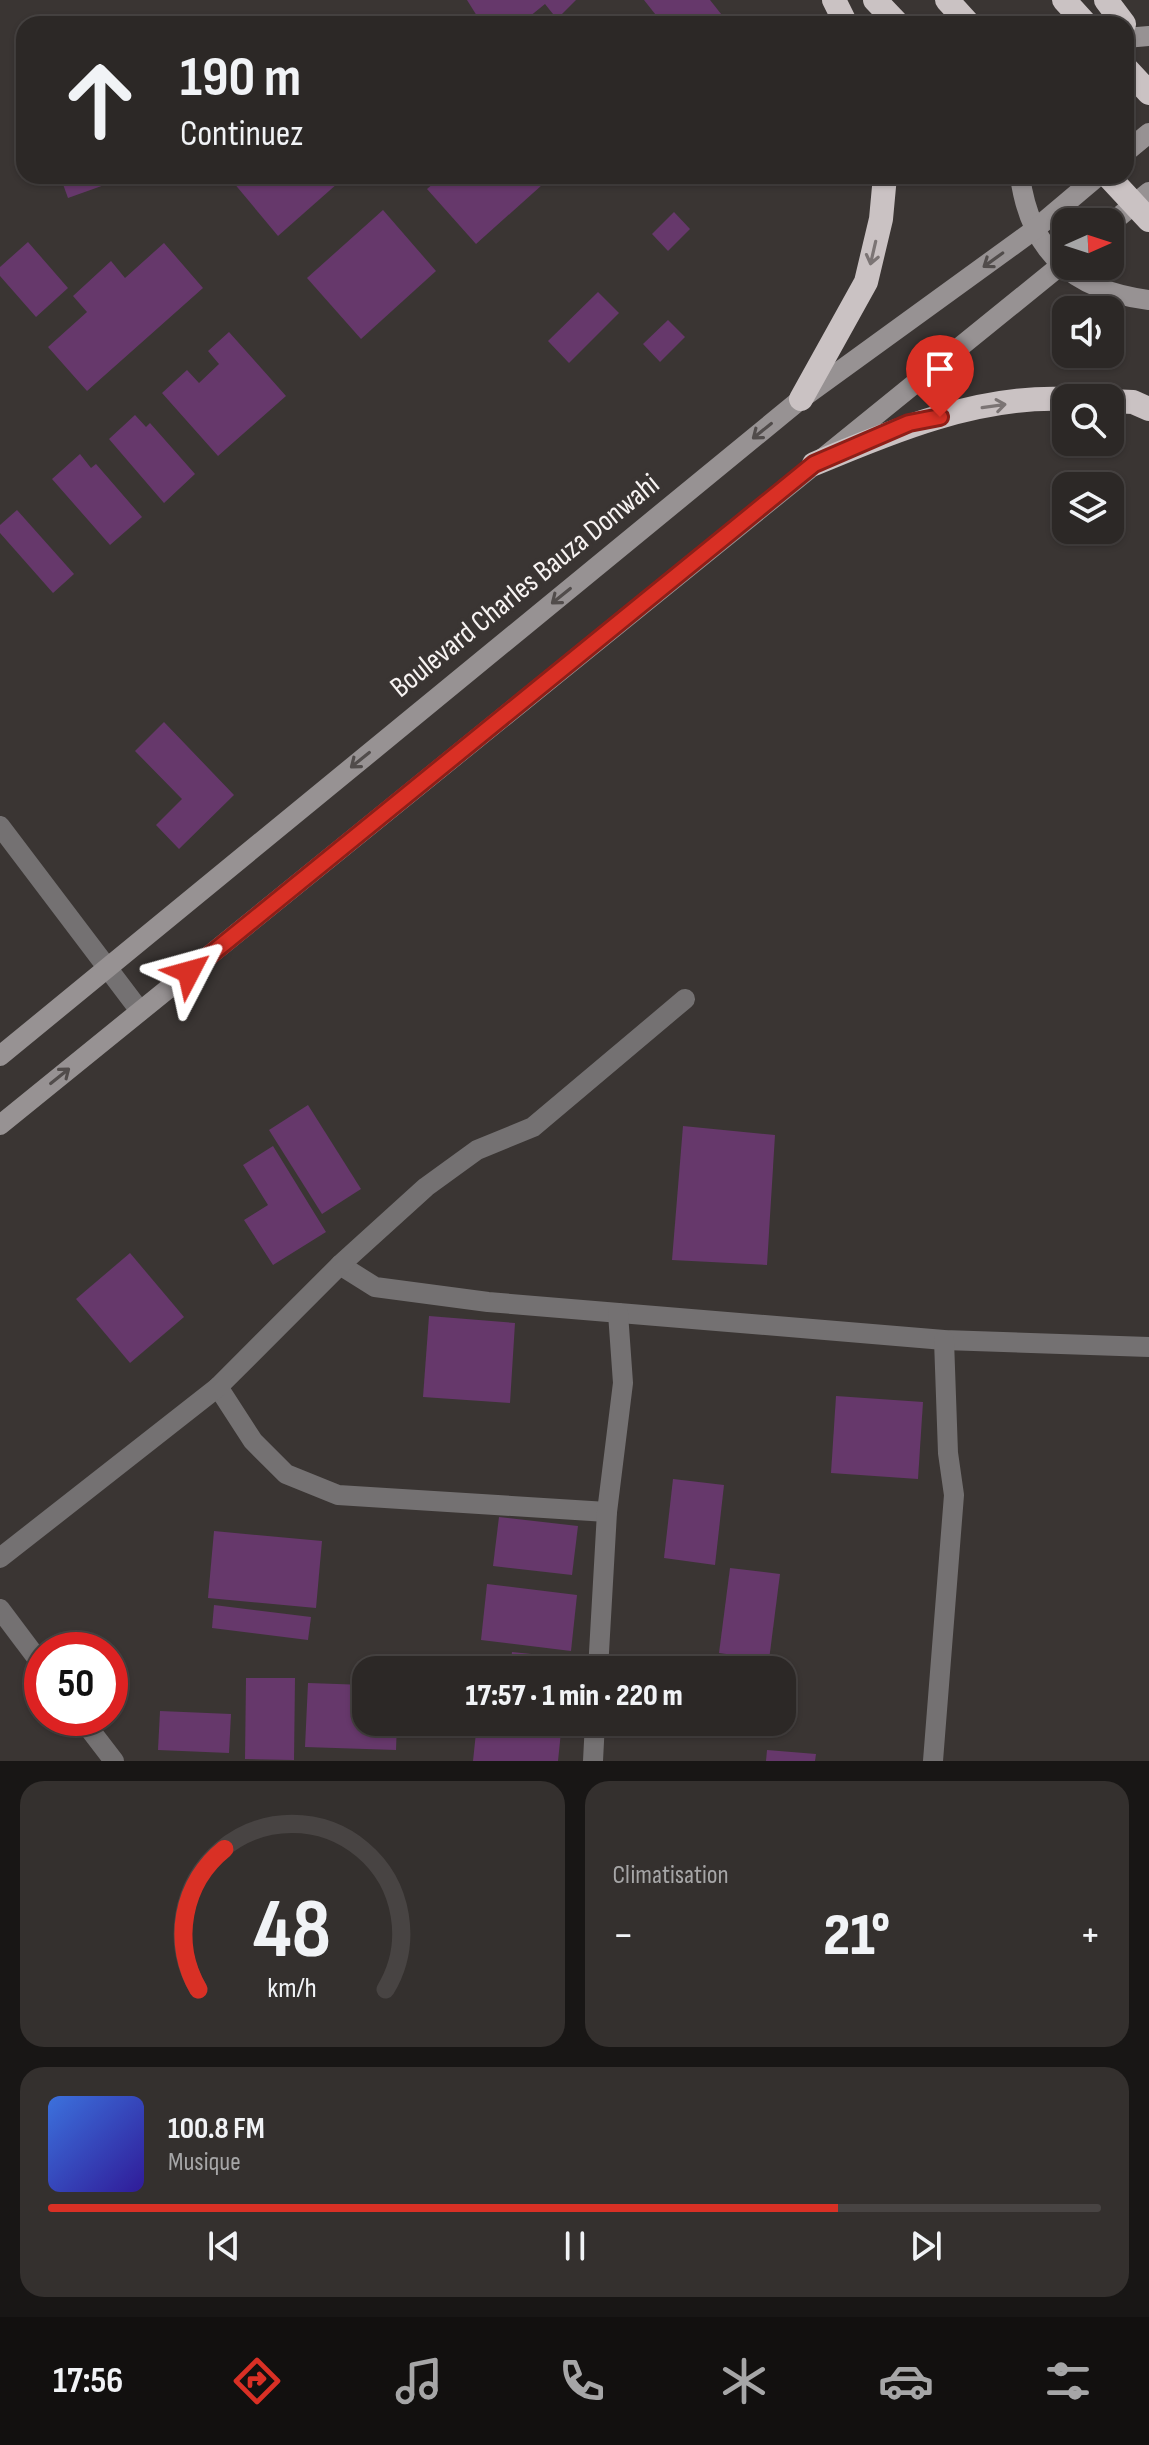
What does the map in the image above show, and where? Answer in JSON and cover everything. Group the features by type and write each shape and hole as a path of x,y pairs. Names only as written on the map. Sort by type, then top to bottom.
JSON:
{"highway":[{"path":"875,0 890,16"},
{"path":"947,0 962,16"},
{"path":"1064,0 1079,16"},
{"path":"1106,0 1119,16"},
{"path":"1134,77 1149,93"},
{"path":"801,399 866,282 881,219 884,184"},
{"path":"1115,184 1149,220"},
{"path":"814,464 909,423 970,410 1052,401"},
{"path":"1124,402 1149,409"}],"main road":[{"path":"1021,184 1023,202 1034,230 1052,250"},
{"name":"Boulevard Charles Bauza Donwahi","path":"0,1056 801,399 1034,230 1089,184"},
{"path":"1124,213 1149,192"},
{"path":"0,1125 1052,273"},
{"path":"1083,280 1118,296 1149,300"}],"street":[{"path":"0,826 109,966 140,1011"},
{"path":"0,1558 218,1387 340,1265 426,1187 477,1150 533,1127 685,999"},
{"path":"340,1265 375,1287 618,1313 944,1340 1149,1347"},
{"path":"599,1656 607,1512 623,1383 618,1313"},
{"path":"933,1761 954,1495 948,1453 944,1340"},
{"path":"218,1387 253,1441 286,1474 338,1495 607,1512"},
{"path":"0,1609 24,1641"},
{"path":"95,1736 114,1761"},
{"path":"593,1761 594,1736"}],"building":[{"path":"467,0 576,0 560,16 555,16 545,4 530,16 477,16"},
{"path":"644,0 710,0 723,16 657,16"},
{"path":"63,184 107,184 68,198"},
{"path":"235,184 337,184 278,236"},
{"path":"433,184 542,185 476,244 427,189"},
{"path":"383,210 436,271 361,339 307,278"},
{"path":"674,212 690,229 668,251 652,234"},
{"path":"28,242 68,288 36,317 0,276 0,267"},
{"path":"164,243 203,288 87,391 48,347 87,312 73,296 111,261 125,278"},
{"path":"598,292 619,313 569,363 548,341"},
{"path":"668,320 685,337 660,362 643,344"},
{"path":"229,332 286,396 218,456 162,393 187,370 199,383 219,364 208,351"},
{"path":"135,415 146,427 150,423 195,474 164,503 109,439"},
{"path":"80,454 91,468 96,464 142,517 110,545 52,479"},
{"path":"17,510 74,574 53,593 0,533 0,525"},
{"path":"164,722 234,795 179,849 156,825 182,799 135,751"},
{"path":"308,1105 361,1189 322,1214 269,1130"},
{"path":"683,1126 775,1135 767,1265 672,1260"},
{"path":"273,1146 326,1232 273,1265 244,1220 268,1205 243,1165"},
{"path":"130,1253 184,1317 130,1363 76,1299"},
{"path":"429,1316 515,1323 510,1403 423,1397"},
{"path":"836,1396 923,1402 918,1479 831,1473"},
{"path":"673,1479 724,1485 715,1565 664,1558"},
{"path":"499,1517 578,1526 572,1575 493,1566"},
{"path":"214,1531 322,1541 316,1608 208,1598"},
{"path":"730,1568 780,1574 770,1656 719,1653"},
{"path":"487,1584 577,1595 571,1651 481,1640"},
{"path":"214,1605 311,1617 308,1640 212,1628"},
{"path":"512,1652 551,1656 512,1656"},
{"path":"246,1678 295,1678 294,1760 245,1759"},
{"path":"308,1683 352,1685 352,1736 396,1736 396,1750 305,1747"},
{"path":"160,1711 231,1714 229,1753 158,1750"},
{"path":"476,1736 561,1736 558,1761 473,1761"},
{"path":"767,1750 816,1754 815,1761 766,1761"}],"route":[{"path":"189,972 814,464 909,423 940,417"}]}
